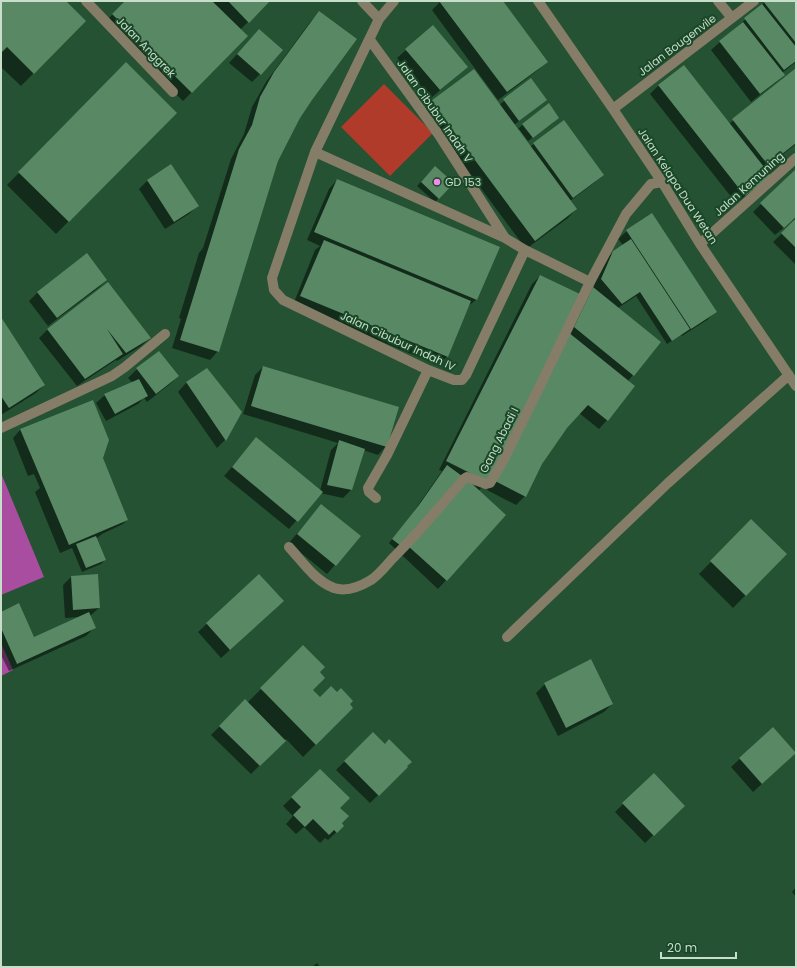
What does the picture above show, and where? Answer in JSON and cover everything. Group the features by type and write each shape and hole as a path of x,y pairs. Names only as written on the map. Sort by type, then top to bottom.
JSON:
{"street":[{"name":"Jalan Anggrek","path":"86,1 173,92"},
{"path":"362,1 379,19"},
{"path":"394,1 379,19 315,152 504,238"},
{"name":"Jalan Kelapa Dua Wetan","path":"538,1 662,182 700,244 796,386"},
{"path":"718,1 732,18"},
{"name":"Jalan Bougenvile","path":"613,109 754,1"},
{"name":"Jalan Cibubur Indah V","path":"370,40 439,135 504,238 590,282"},
{"name":"Jalan Cibubur Indah IV","path":"315,152 272,278 274,290 283,300 428,370 454,380 462,380 466,375 525,250"},
{"name":"Jalan Kemuning","path":"700,244 796,158"},
{"name":"Gang Abadi I","path":"289,547 318,578 334,588 343,590 358,586 372,579 404,547 464,479 467,477 486,484 490,483 500,467 590,282 626,214 651,184 662,182"},
{"path":"1,428 112,376 165,334"},
{"path":"376,498 368,488 387,456 428,370"},
{"path":"507,637 668,483 789,375"}],"shaded area":[{"path":"384,84 433,133 390,176 341,127"},
{"path":"1,473 44,577 1,595"},
{"path":"1,643 13,670 1,676"}],"building":[{"path":"1,1 66,1 86,21 34,74 7,47 1,53"},
{"path":"125,1 212,1 248,36 192,93 112,14"},
{"path":"228,1 270,1 249,23"},
{"path":"439,1 503,1 548,62 507,92"},
{"path":"763,1 796,1 796,43"},
{"path":"762,4 796,47 796,61 784,70 744,18"},
{"path":"319,11 357,39 300,118 278,161 219,352 180,340 239,149 252,125 260,97 274,72"},
{"path":"743,22 785,75 760,94 719,41"},
{"path":"433,25 468,67 440,90 405,49"},
{"path":"259,29 283,50 261,75 237,54"},
{"path":"126,62 177,113 69,222 18,172"},
{"path":"684,65 771,176 745,196 658,85"},
{"path":"796,68 796,143 768,165 732,119"},
{"path":"474,69 577,209 535,241 431,101"},
{"path":"531,78 547,100 519,121 503,99"},
{"path":"549,103 559,118 533,138 522,124"},
{"path":"564,120 604,175 573,198 533,143"},
{"path":"171,164 199,206 174,222 147,180"},
{"name":"GD 153","path":"435,166 454,183 439,199 421,182"},
{"path":"796,169 796,217 784,228 760,203"},
{"path":"337,179 500,247 477,300 314,232"},
{"path":"652,213 717,312 691,329 626,230"},
{"path":"796,218 796,248 781,233"},
{"path":"631,239 690,329 672,341 640,292 622,304 601,279 613,251"},
{"path":"324,240 471,301 448,357 300,296"},
{"path":"87,253 107,280 57,318 37,292"},
{"path":"540,275 582,295 488,482 446,461"},
{"path":"108,282 151,338 126,353 107,329 123,354 85,379 47,329"},
{"path":"593,287 661,342 634,376 574,327"},
{"path":"1,317 45,385 9,408 1,396"},
{"path":"568,332 635,386 608,421 588,405 567,428 542,464 526,497 495,481"},
{"path":"159,351 179,376 156,394 136,368"},
{"path":"263,366 399,407 387,447 251,406"},
{"path":"207,368 242,412 226,441 186,382"},
{"path":"139,379 148,396 115,414 104,394"},
{"path":"93,400 109,440 103,458 128,520 69,545 20,429"},
{"path":"256,437 323,492 298,522 232,467"},
{"path":"339,440 365,449 352,490 327,485"},
{"path":"447,465 462,476 401,546 392,539 419,505"},
{"path":"468,480 506,515 447,581 408,546"},
{"path":"321,504 361,536 336,566 297,534"},
{"path":"751,519 787,554 746,596 710,561"},
{"path":"96,536 106,560 86,568 76,544"},
{"path":"98,574 100,608 73,610 71,576"},
{"path":"259,574 284,601 230,650 206,623"},
{"path":"19,603 34,637 89,612 96,628 17,664 1,628 1,612"},
{"path":"303,645 325,667 320,672 325,678 313,690 320,697 331,686 337,692 341,688 353,701 350,704 353,708 316,745 260,688"},
{"path":"591,659 613,704 566,728 544,683"},
{"path":"245,699 286,741 260,766 219,726"},
{"path":"773,727 796,753 762,784 739,758"},
{"path":"373,732 385,744 389,739 412,762 379,796 344,761"},
{"path":"320,769 350,798 340,808 349,816 342,823 344,826 337,833 334,830 329,835 313,819 305,827 293,815 301,807 291,797"},
{"path":"654,773 685,806 654,836 622,803"}],"place":[{"name":"GD 153","path":"437,182"}]}
